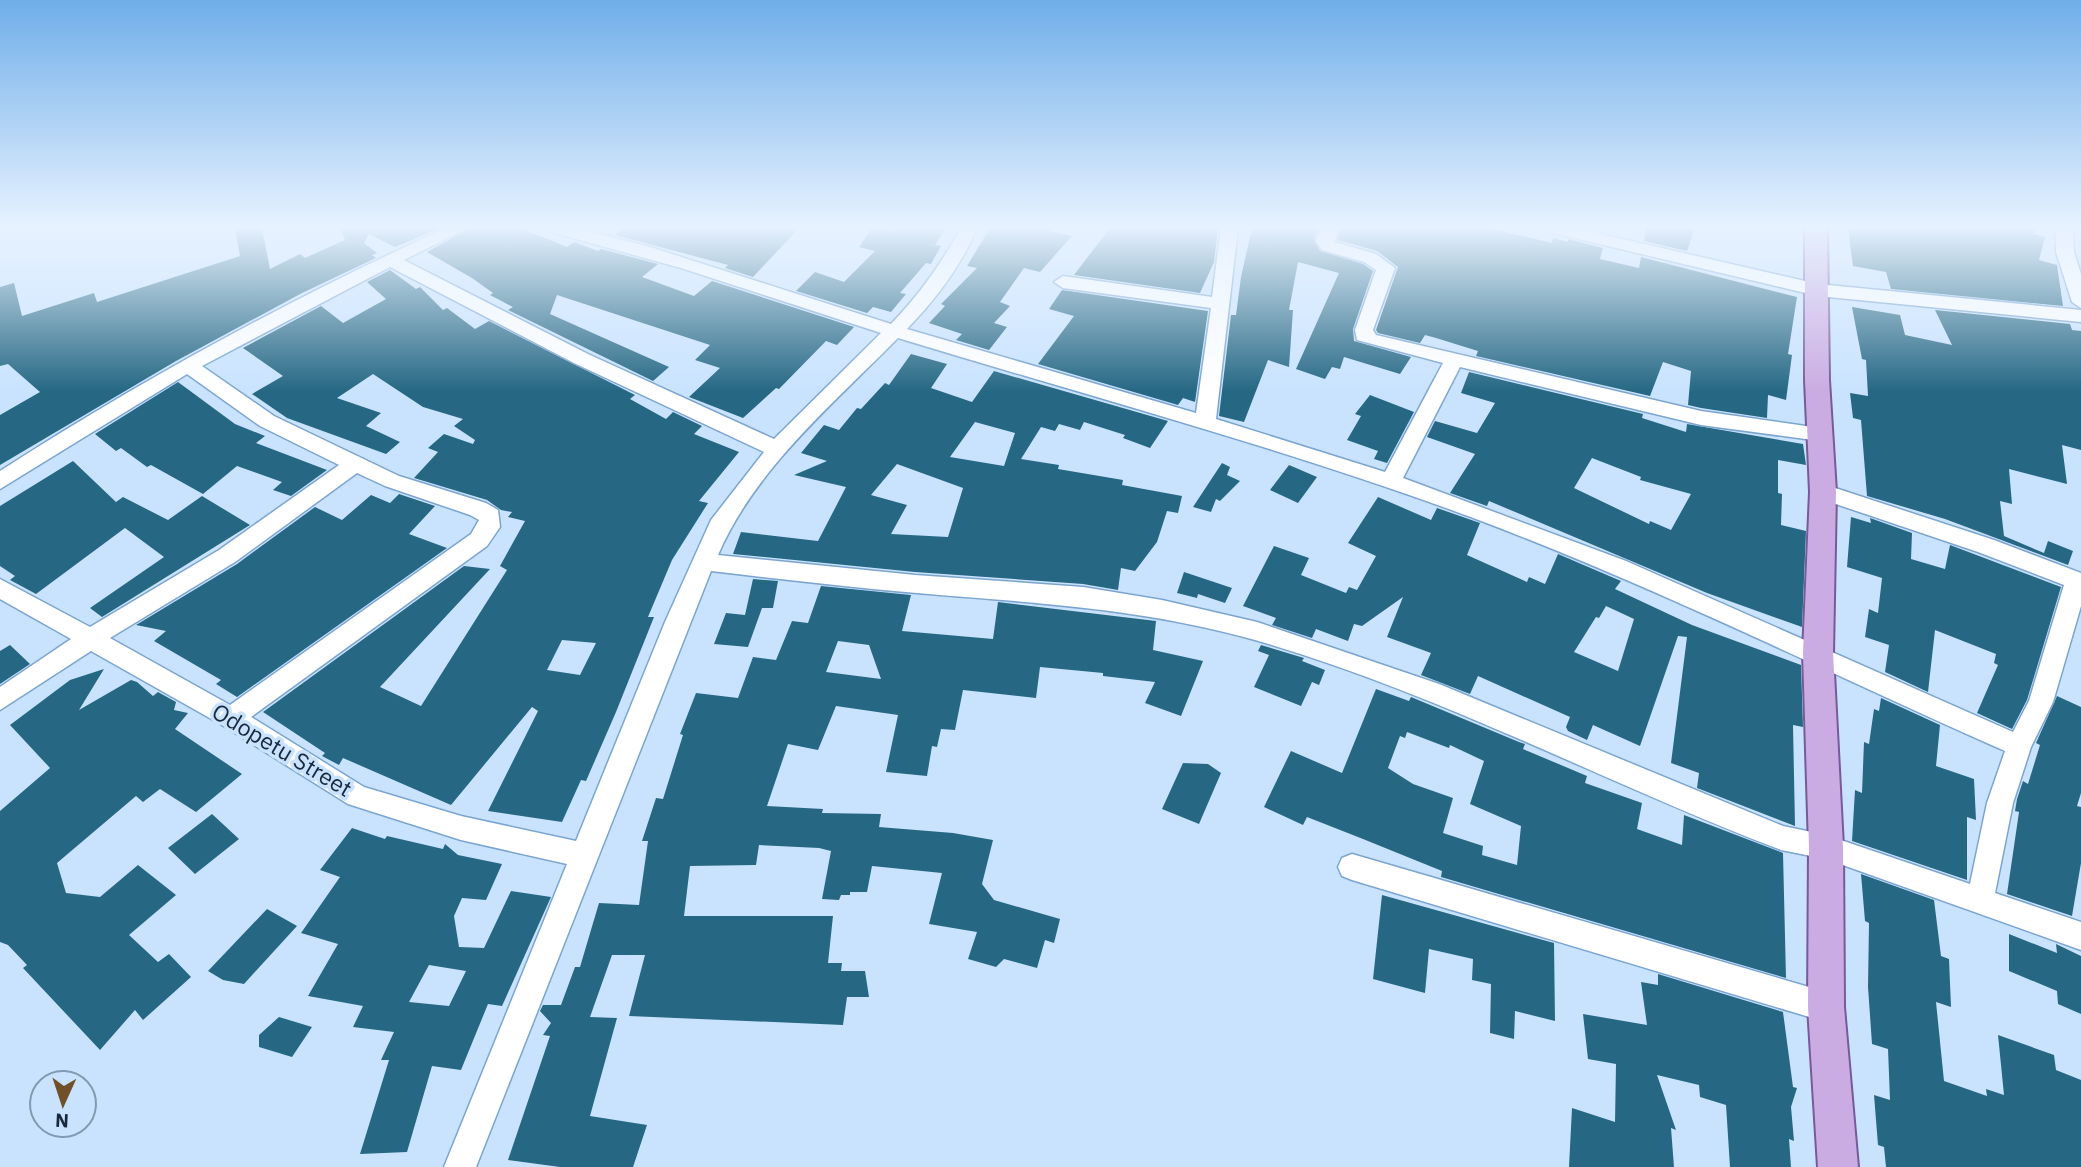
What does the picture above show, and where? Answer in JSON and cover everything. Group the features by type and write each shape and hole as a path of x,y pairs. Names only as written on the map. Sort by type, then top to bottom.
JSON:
{"main road":[{"path":"1818,282 1823,492 1818,653 1826,847 1826,1007 1838,1167"}],"street":[{"path":"0,481 62,440 272,317 342,282"},
{"path":"432,282 530,336 684,410 777,449"},
{"path":"746,282 897,331 1205,423 1484,514 1818,653 1910,699 2018,746"},
{"path":"460,1167 702,562 722,520 777,449 897,331 936,282"},
{"path":"1066,282 1221,304"},
{"path":"1205,423 1224,282"},
{"path":"1381,282 1364,336 1701,418 1820,434"},
{"path":"1786,282 1818,290 2081,316"},
{"path":"2075,282 2081,302"},
{"path":"1390,482 1455,358"},
{"path":"189,366 267,421 392,481 478,509 490,516 489,527 479,540 231,718"},
{"path":"0,700 90,639 227,556 355,464"},
{"path":"1823,492 1986,546 2079,581 2041,702 2018,746 2000,803 1980,901"},
{"path":"702,562 1083,596 1162,609 1257,631 1430,691 1781,838 1826,847 2081,936"},
{"name":"Odopetu Street","path":"0,588 231,718 358,796 461,828 586,856"},
{"path":"1352,867 1826,1007"}],"building":[{"path":"158,282 324,282 176,361 0,465 0,415 40,392 8,364 0,366 0,287 14,283 22,316 94,293 97,302"},
{"path":"368,282 407,282 416,289 420,287 443,310 447,308 475,329 489,321 635,395 630,399 666,419 673,412 702,426 694,434 739,452 699,501 708,503 672,560 648,617 654,617 616,712 586,781 581,780 562,822 488,811 538,711 532,707 451,805 343,758 339,765 322,756 325,753 263,712 464,566 490,569 380,687 421,706 507,570 500,566 525,521 508,517 512,512 501,510 487,500 414,478 438,452 428,448 444,434 473,444 475,440 454,426 463,419 423,407 373,374 337,398 381,413 366,426 400,442 386,454 287,418 252,394 283,376 243,348 321,306 343,323 386,299","holes":["562,640 596,643 580,675 547,670"]},
{"path":"478,282 657,282 694,296 710,282 717,282 854,327 837,345 826,341 779,389 776,388 743,418 689,397 720,368 695,360 710,345 557,295 550,314 669,367 653,381 508,310 513,307 490,295 493,293"},
{"path":"805,282 909,282 900,293 906,294 891,312 873,307 867,313 796,291"},
{"path":"963,282 1014,282 1000,302 1010,306 994,323 1007,327 989,350 956,340 962,334 929,323 945,306 941,304"},
{"path":"1126,282 1205,282 1200,293"},
{"path":"1240,282 1294,282 1289,310 1293,310 1289,367 1268,360 1244,422 1219,416 1231,315 1236,315"},
{"path":"1335,282 1369,282 1353,329 1354,341 1411,357 1400,374 1344,357 1340,369 1332,367 1325,379 1296,369"},
{"path":"1393,282 1740,282 1797,297 1788,354 1792,355 1786,400 1768,395 1767,418 1688,405 1691,371 1663,362 1650,396 1476,356 1478,351 1425,335 1420,343 1378,333 1376,330"},
{"path":"1889,282 2060,282 2063,306 1891,289"},
{"path":"1062,290 1208,311 1195,402 1183,398 1178,405 1038,364 1074,316 1049,309"},
{"path":"1852,307 1900,315 1905,335 1952,345 1935,310 2070,324 2072,330 2081,331 2081,450 2062,445 2067,484 2009,469 2012,504 2000,501 2004,536 2044,553 2048,541 2073,551 2068,565 1945,519 1867,496 1861,420 1853,418 1850,393 1868,396 1866,360 1862,359"},
{"path":"911,354 947,364 931,388 972,402 994,371 1168,421 1150,448 1123,438 1125,435 1084,422 1080,430 1059,424 1055,431 1041,427 1021,459 1059,465 1058,469 1123,480 1122,485 1182,496 1178,513 1167,511 1157,542 1135,571 1121,568 1118,590 1083,584 915,572 733,554 741,532 818,541 846,487 794,475 827,461 801,453 824,425 839,430 857,408 861,409 885,383 889,385","holes":["975,422 1015,433 1004,466 950,457","897,464 963,488 948,537 891,534 907,505 871,495"]},
{"path":"1469,372 1643,414 1642,418 1686,432 1687,424 1803,444 1806,465 1778,460 1778,493 1782,494 1781,525 1806,531 1802,627 1707,593 1489,501 1487,506 1450,493 1475,454 1427,437 1435,421 1477,433 1495,403 1461,393","holes":["1592,458 1641,477 1640,480 1691,494 1671,530 1650,521 1649,524 1574,488"]},
{"path":"178,382 235,424 265,436 256,443 327,470 291,496 273,490 282,482 237,466 203,494 151,465 147,467 121,448 116,451 95,434"},
{"path":"1370,395 1414,412 1387,463 1374,459 1378,451 1347,440 1361,416 1355,414"},
{"path":"73,461 116,502 123,497 168,520 202,496 250,525 102,617 90,608 164,557 125,528 36,594 10,580 15,576 0,566 0,506"},
{"path":"1222,463 1230,467 1227,475 1240,481 1220,501 1216,499 1211,512 1193,507"},
{"path":"1289,465 1317,477 1298,503 1270,490"},
{"path":"399,494 435,506 409,534 447,548 237,697 216,684 221,680 154,641 166,631 136,625 237,564 315,507 342,520 371,495 390,503"},
{"path":"1378,497 1431,520 1437,508 1480,523 1467,555 1527,582 1529,577 1545,584 1558,554 1621,581 1615,589 1692,625 1801,665 1803,727 1793,725 1795,826 1697,788 1699,773 1671,763 1687,637 1678,636 1640,746 1593,725 1587,740 1568,731 1566,727 1570,717 1478,676 1470,694 1421,675 1431,653 1387,637 1403,597 1362,626 1354,624 1348,641 1316,629 1312,638 1272,625 1276,618 1243,606 1274,546 1309,558 1301,575 1346,593 1349,587 1357,590 1376,556 1348,543","holes":["1606,606 1634,619 1618,671 1574,652"]},
{"path":"1851,517 1871,523 1870,518 1912,533 1911,559 1945,569 1950,545 2061,587 2027,700 2012,729 1977,713 1998,665 1994,663 1996,654 1935,630 1928,692 1885,672 1889,645 1865,637 1869,609 1878,613 1882,578 1847,567"},
{"path":"1184,572 1232,588 1225,603 1198,594 1197,598 1177,593"},
{"path":"753,579 778,581 773,608 762,608 748,647 714,644 726,613 745,615"},
{"path":"821,586 911,595 902,631 993,639 998,602 1156,621 1153,650 1203,661 1181,716 1145,703 1155,682 1103,676 1103,673 1040,667 1036,698 963,690 955,730 941,729 937,747 932,746 927,776 886,772 898,715 836,706 818,750 788,744 767,806 823,809 822,813 881,814 879,827 953,833 993,840 982,884 994,900 1060,919 1054,943 1045,940 1037,968 1004,959 996,967 968,959 977,932 929,924 942,873 872,866 867,892 850,892 850,895 841,895 839,900 822,899 831,851 819,848 759,845 756,865 690,866 684,916 833,916 828,963 842,963 841,971 865,971 869,997 847,997 843,1025 629,1016 645,955 612,955 590,1017 617,1018 590,1116 647,1125 633,1167 560,1167 508,1160 550,1036 543,1035 551,1023 540,1011 543,1005 561,1005 575,967 580,967 599,903 639,905 648,841 642,841 656,798 663,799 683,735 680,734 696,693 738,698 753,657 776,660 792,621 808,623","holes":["838,641 869,645 881,679 826,672"]},
{"path":"10,645 30,664 0,684 0,651"},
{"path":"1261,645 1304,658 1302,661 1325,670 1319,685 1312,682 1301,706 1254,687 1269,655 1258,651"},
{"path":"104,669 79,710 131,680 137,682 153,696 158,692 176,702 174,710 188,713 175,729 242,774 196,812 160,789 143,802 136,796 57,863 66,893 100,897 138,865 176,895 129,935 158,962 169,954 191,977 143,1020 135,1010 100,1050 23,968 27,965 8,945 0,942 0,811 50,768 10,725 70,680"},
{"path":"1376,689 1409,701 1411,697 1525,744 1523,749 1587,776 1585,783 1642,803 1637,829 1682,845 1684,815 1783,853 1786,978 1441,877 1442,871 1363,839 1307,817 1303,825 1264,807 1291,751 1342,773","holes":["1407,732 1449,748 1450,745 1484,761 1470,804 1521,826 1517,865 1482,855 1483,846 1443,833 1453,798 1413,784 1388,768 1400,736 1405,738"]},
{"path":"2057,696 2081,707 2081,793 2077,806 2081,807 2081,863 2072,916 2007,894 2019,812 2015,811 2017,799 2023,781 2028,784 2040,745 2036,743"},
{"path":"1881,698 1940,725 1936,766 1974,779 1976,820 1967,817 1967,880 1852,841 1855,790 1862,793 1864,742 1869,744 1874,709 1879,711"},
{"path":"1183,763 1208,764 1221,773 1199,824 1162,809"},
{"path":"212,814 239,839 195,874 168,848"},
{"path":"352,828 385,839 387,836 443,849 445,844 458,855 502,864 486,900 462,898 454,916 459,947 484,948 511,891 551,897 502,1006 488,1004 461,1070 432,1066 407,1152 360,1154 389,1060 381,1060 394,1032 353,1027 363,1006 308,996 338,944 301,933 340,877 320,870","holes":["429,965 466,971 449,1006 409,1002"]},
{"path":"1861,874 1934,900 1941,956 1949,959 1951,1007 1936,1002 1944,1081 1987,1096 1986,1089 2004,1095 1998,1035 2054,1055 2056,1070 2081,1080 2081,1167 1886,1167 1884,1147 1878,1145 1874,1095 1890,1100 1888,1049 1872,1044 1868,987 1869,923 1865,921"},
{"path":"1382,895 1554,943 1555,1021 1515,1011 1514,1039 1490,1033 1491,984 1472,980 1473,959 1429,949 1425,993 1373,979"},
{"path":"267,909 297,926 244,984 223,980 208,971"},
{"path":"2009,934 2057,953 2056,944 2081,956 2081,1014 2058,1004 2057,991 2009,971"},
{"path":"1658,974 1783,1012 1793,1087 1797,1088 1791,1107 1794,1141 1789,1139 1791,1167 1730,1167 1726,1105 1700,1097 1699,1085 1657,1075 1676,1130 1671,1128 1674,1167 1569,1167 1572,1108 1615,1122 1616,1064 1588,1059 1583,1014 1647,1025 1641,982 1658,985"},
{"path":"279,1017 312,1027 292,1057 259,1047 259,1035"}]}
